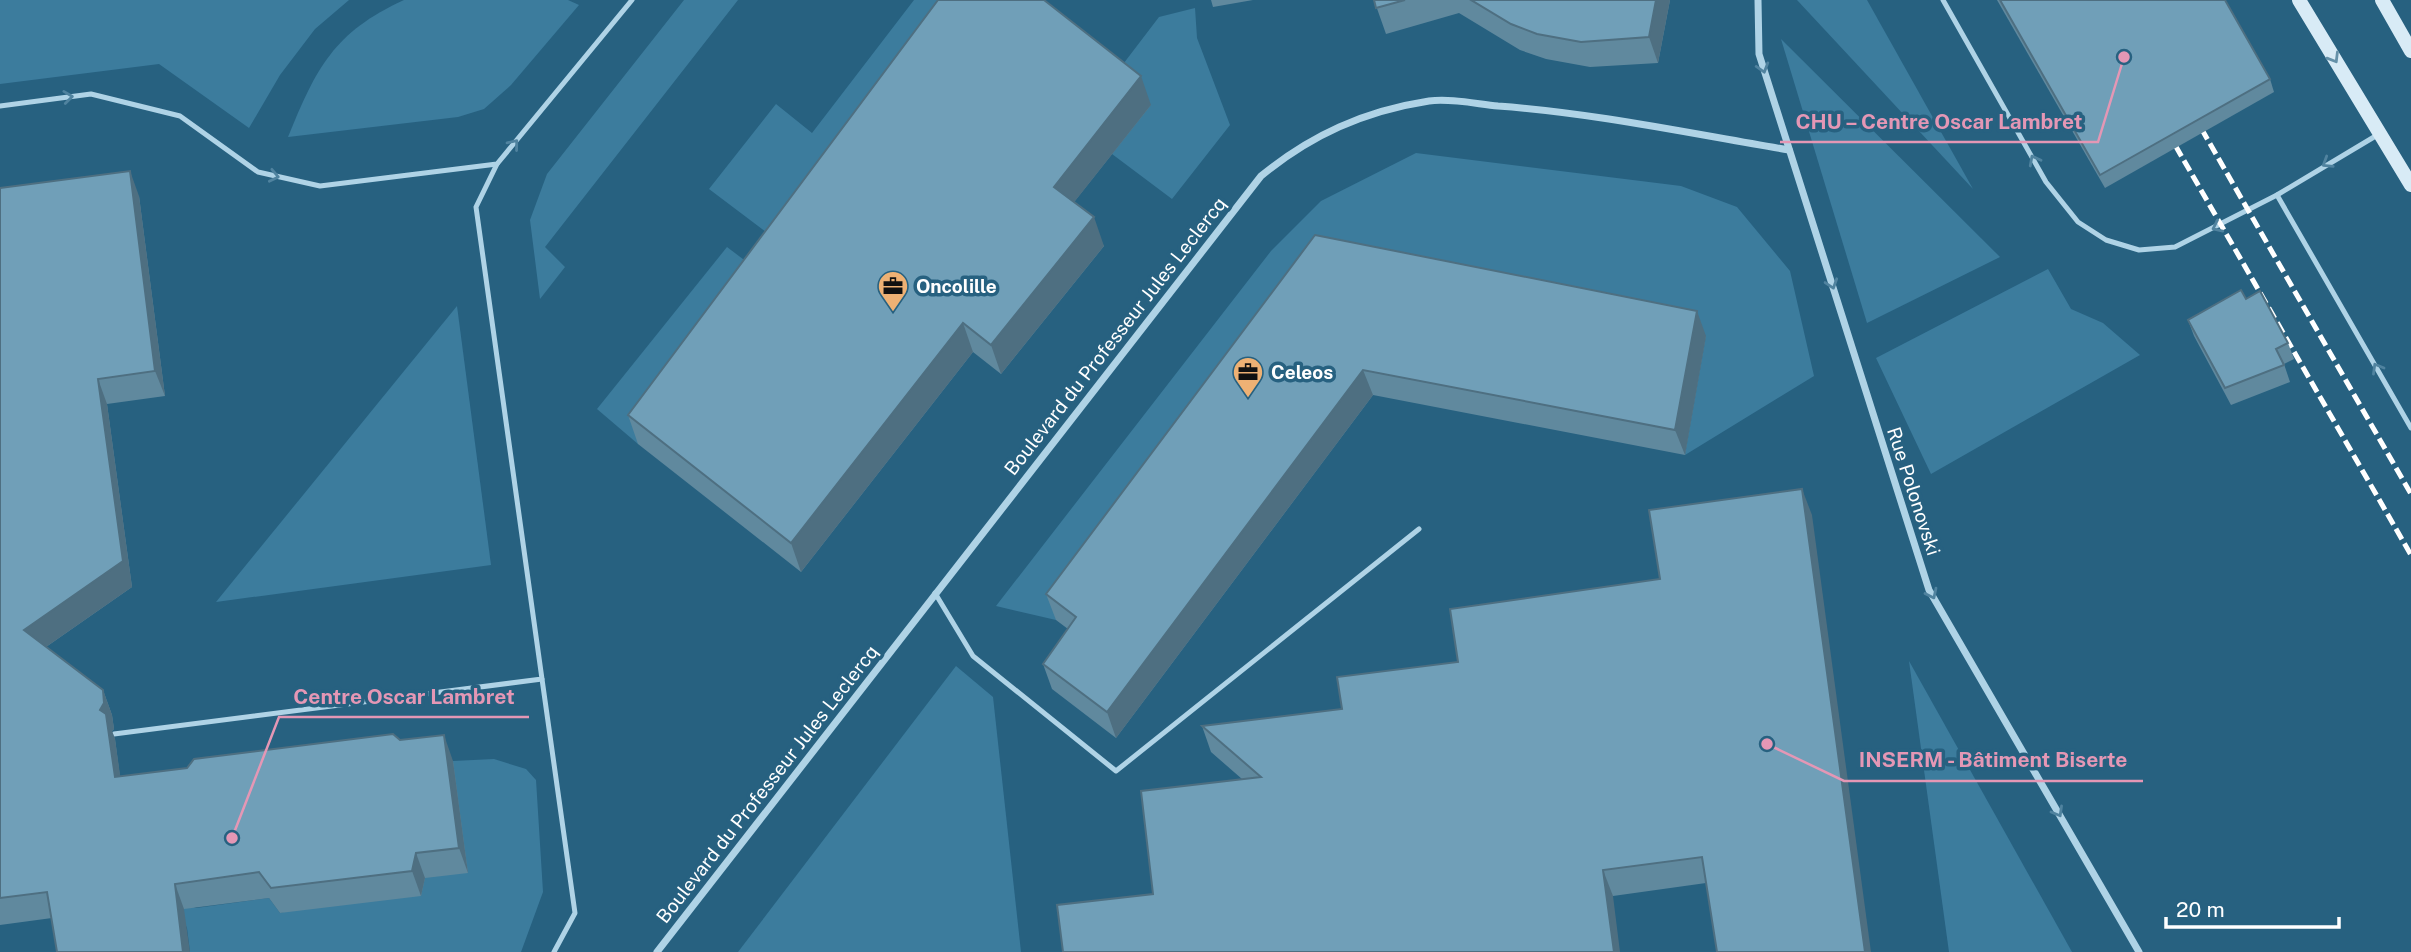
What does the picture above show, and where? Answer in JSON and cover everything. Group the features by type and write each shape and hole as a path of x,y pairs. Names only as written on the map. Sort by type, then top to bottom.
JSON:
{"main road":[{"path":"2299,0 2411,185"},
{"path":"2382,0 2411,51"}],"street":[{"name":"Rue Polonovski","path":"1758,0 1759,54 1929,590 2139,952"},
{"name":"Boulevard du Professeur Jules Leclercq","path":"657,952 1261,176 1292,150 1325,131 1372,113 1432,100 1525,108 1789,150"}],"lane":[{"path":"554,952 575,913 476,208 497,164 632,0"},
{"path":"1943,0 2046,182 2078,222 2106,240 2139,250 2175,247 2277,195 2379,134"},
{"path":"0,106 91,94 180,116 258,172 320,186 497,164"},
{"path":"2277,195 2411,428"},
{"path":"935,592 973,656 1116,771 1419,529"},
{"path":"114,734 542,679"}],"shaded area":[{"path":"0,0 349,0 315,29 280,75 249,128 159,64 0,84"},
{"path":"404,0 568,0 579,5 511,85 484,109 458,117 288,137 308,91 330,55 360,25"},
{"path":"684,0 738,0 545,247 565,267 540,299 530,220 547,174"},
{"path":"914,0 970,0 786,247 709,189 776,104 812,133"},
{"path":"1797,0 1867,0 1973,189"},
{"path":"1195,8 1197,38 1230,125 1172,199 1112,154 1114,76 1159,17"},
{"path":"1781,39 2000,257 1867,323"},
{"path":"1416,153 1681,186 1737,207 1790,271 1814,376 1685,455 1706,336 1324,261 1056,620 996,606 1271,251 1321,201"},
{"path":"727,247 764,275 638,444 597,409"},
{"path":"2048,269 2071,309 2103,323 2140,355 1931,474 1876,358"},
{"path":"457,306 491,565 216,602"},
{"path":"1909,661 2072,952 1949,952"},
{"path":"956,666 993,697 1021,952 738,952"},
{"path":"494,759 526,769 536,780 543,892 521,952 190,952 187,928 174,901 196,908 269,898 280,913 425,878 453,761"}],"building":[{"name":"Oncolille","path":"938,0 1044,0 1141,76 1054,187 1094,217 991,345 963,323 791,543 628,415"},
{"path":"1374,0 1405,0 1376,8"},
{"path":"1471,0 1656,0 1649,37 1581,42 1537,34 1511,24"},
{"path":"2000,0 2225,0 2270,79 2100,175"},
{"path":"130,171 155,371 98,379 123,561 24,630 103,690 104,703 100,710 106,714 115,777 187,768 194,759 393,734 400,740 444,735 459,848 416,853 412,871 271,888 259,872 175,884 183,952 57,952 47,892 0,898 0,188"},
{"path":"1315,235 1697,311 1675,430 1363,370 1107,712 1043,664 1076,617 1046,594"},
{"path":"2241,290 2246,299 2260,291 2288,343 2276,349 2284,365 2225,388 2188,320"},
{"path":"1802,489 1865,952 1717,952 1702,857 1603,870 1614,952 1063,952 1057,905 1153,894 1141,791 1261,777 1202,726 1342,709 1337,677 1458,662 1450,609 1660,579 1649,510"}],"railway":[{"path":"2193,114 2411,494"},
{"path":"2167,131 2411,555"}],"place":[{"name":"CHU – Centre Oscar Lambret","path":"2124,57"},
{"name":"Oncolille","path":"893,313"},
{"name":"Celeos","path":"1248,399"},
{"name":"INSERM - Bâtiment Biserte","path":"1767,744"},
{"name":"Centre Oscar Lambret","path":"232,838"}]}
